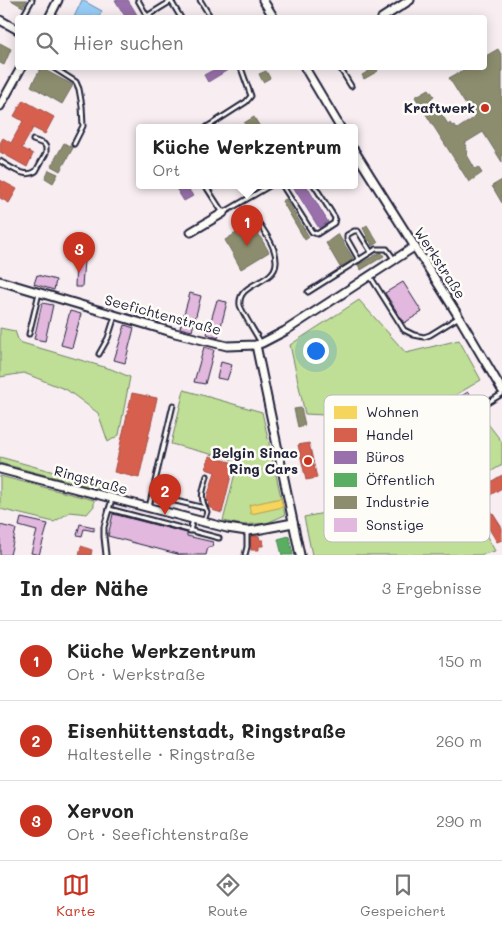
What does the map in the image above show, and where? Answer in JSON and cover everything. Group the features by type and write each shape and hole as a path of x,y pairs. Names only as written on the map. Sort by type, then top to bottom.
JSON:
{"street":[{"path":"50,15 57,0"},
{"path":"263,0 272,15"},
{"path":"387,15 410,0"},
{"path":"0,20 15,27"},
{"path":"1,103 20,70"},
{"path":"306,70 338,124"},
{"name":"Werkstraße","path":"358,156 459,317 502,390"},
{"path":"191,232 224,213"},
{"name":"Seefichtenstraße","path":"0,281 175,333 227,346 258,344 285,332 414,247"},
{"path":"258,344 269,410 300,555"},
{"name":"Ringstraße","path":"0,469 227,528 247,531 293,522"}],"lane":[{"path":"24,15 32,0"},
{"path":"138,0 146,15"},
{"path":"161,0 164,5"},
{"path":"149,15 172,0 180,15"},
{"path":"200,0 209,15"},
{"path":"57,70 76,82 79,89 83,126 74,144"},
{"path":"212,124 246,102 251,96 242,70"},
{"path":"341,70 351,86"},
{"path":"0,161 23,174 33,173 46,150 44,144 34,140"},
{"path":"209,189 224,213 264,189"},
{"path":"285,189 312,232 317,234 334,223 335,218 317,189"},
{"path":"257,220 272,244 277,262 275,270 245,291 241,297 240,306 258,344"},
{"path":"359,260 347,239 348,235 354,231 358,232 371,252"},
{"path":"308,292 376,249 386,249 394,259"},
{"path":"370,275 404,330 414,335 424,337 430,335 459,317"},
{"path":"30,334 39,293"},
{"path":"99,354 108,338 115,315"},
{"path":"490,401 502,394"},
{"path":"149,508 173,405"},
{"path":"204,522 207,512 202,498 207,476"},
{"path":"163,498 205,508"},
{"path":"106,555 104,527 112,499"},
{"path":"110,509 218,538"},
{"path":"190,531 193,519"},
{"path":"245,555 247,531"}],"green space":[{"path":"359,300 406,353 459,340 481,380 456,395 324,395 324,415 305,414 290,345"},
{"path":"0,328 15,331 19,342 111,369 130,377 119,435 108,442 98,413 67,390 24,373 0,377"},
{"path":"184,390 262,412 285,515 267,523 242,525 223,521 238,461 171,444"},
{"path":"490,426 502,442 502,465 490,472"},
{"path":"0,457 72,477 101,480 98,489 0,463"},
{"path":"0,476 94,500 94,506 87,514 70,512 54,522 0,509"},
{"path":"324,513 324,542 490,542 495,551 480,555 312,555 304,517"}],"water":[{"path":"82,0 102,11 100,15 75,15"}],"building: Wohnen":[{"path":"281,498 283,507 251,514 249,505"}],"building: Handel":[{"path":"23,100 54,117 45,134 33,128 22,148 33,154 27,167 0,152 0,143 3,138 11,143 23,121 14,116"},
{"path":"0,180 17,189 9,203 0,198"},
{"path":"132,393 157,398 139,478 114,472"},
{"name":"Belgin Sinac Ring Cars","path":"309,443 317,478 306,480 298,445"},
{"path":"209,456 234,463 222,513 208,507 209,502 206,501 215,472 206,469"},
{"path":"502,475 502,488 490,495 490,482"},
{"path":"490,509 502,528 502,540 497,542 490,530"},
{"path":"250,536 259,536 260,540 263,540 263,546 259,546 259,550 251,550"},
{"path":"81,546 92,550 91,555 79,555"}],"building: Büros":[{"path":"115,0 128,0 137,15 124,15"},
{"path":"213,70 228,70 208,82 204,75"},
{"path":"176,189 189,189 193,196 184,201"},
{"path":"295,189 308,189 328,222 319,228"}],"building: Öffentlich":[{"path":"289,536 293,555 282,555 278,539"}],"building: Industrie":[{"path":"11,0 27,0 23,7"},
{"path":"0,43 11,49 4,65 0,63"},
{"name":"Kraftwerk","path":"498,49 502,56 502,162 483,132 465,143 468,152 466,153 475,169 478,167 482,173 469,182 415,97 429,89 434,96 431,98 448,124 454,125 457,129 474,118 449,78 463,70 487,70 487,55"},
{"path":"40,70 45,70 73,85 62,104 31,86"},
{"path":"371,70 378,71 364,79 362,75"},
{"path":"266,71 270,78 263,82 259,74"},
{"path":"254,117 258,124 245,124"},
{"path":"64,143 73,148 60,171 51,166"},
{"path":"49,170 58,174 53,183 45,178"},
{"path":"502,180 502,203 492,186"},
{"path":"286,199 309,237 305,240 282,201"},
{"path":"252,223 269,252 241,269 225,240"},
{"path":"367,225 378,243 372,246 370,240 368,242 365,237 367,236 363,228"},
{"path":"338,234 354,260 340,267 326,243"},
{"path":"381,252 384,256 361,270 358,265"},
{"path":"301,408 305,425 298,427 294,409"}],"building: Sonstige":[{"path":"76,259 84,260 82,287 75,287"},
{"path":"37,275 56,280 54,290 34,284"},
{"path":"403,282 422,312 404,323 385,293"},
{"path":"190,293 201,296 192,331 180,328"},
{"path":"217,300 227,302 218,338 207,334"},
{"path":"42,303 53,305 45,341 34,339"},
{"path":"70,311 81,314 72,348 61,345"},
{"path":"125,325 134,328 125,363 114,360"},
{"path":"204,347 214,350 205,384 194,382"},
{"path":"221,362 232,365 227,380 217,378"},
{"path":"113,514 187,533 187,536 213,542 212,547 208,547 206,555 181,555 108,536"},
{"path":"21,518 48,524 39,555 31,553 37,531 19,526"},
{"path":"80,524 94,527 94,531 84,529 82,536 77,535"},
{"path":"0,525 16,529 10,555 0,555"}],"place":[{"name":"Kraftwerk","path":"485,108"},
{"name":"Küche Werkzentrum","path":"247,246"},
{"name":"Xervon","path":"79,273"},
{"name":"Belgin Sinac Ring Cars","path":"308,461"},
{"name":"Eisenhüttenstadt, Ringstraße","path":"165,515"}]}
